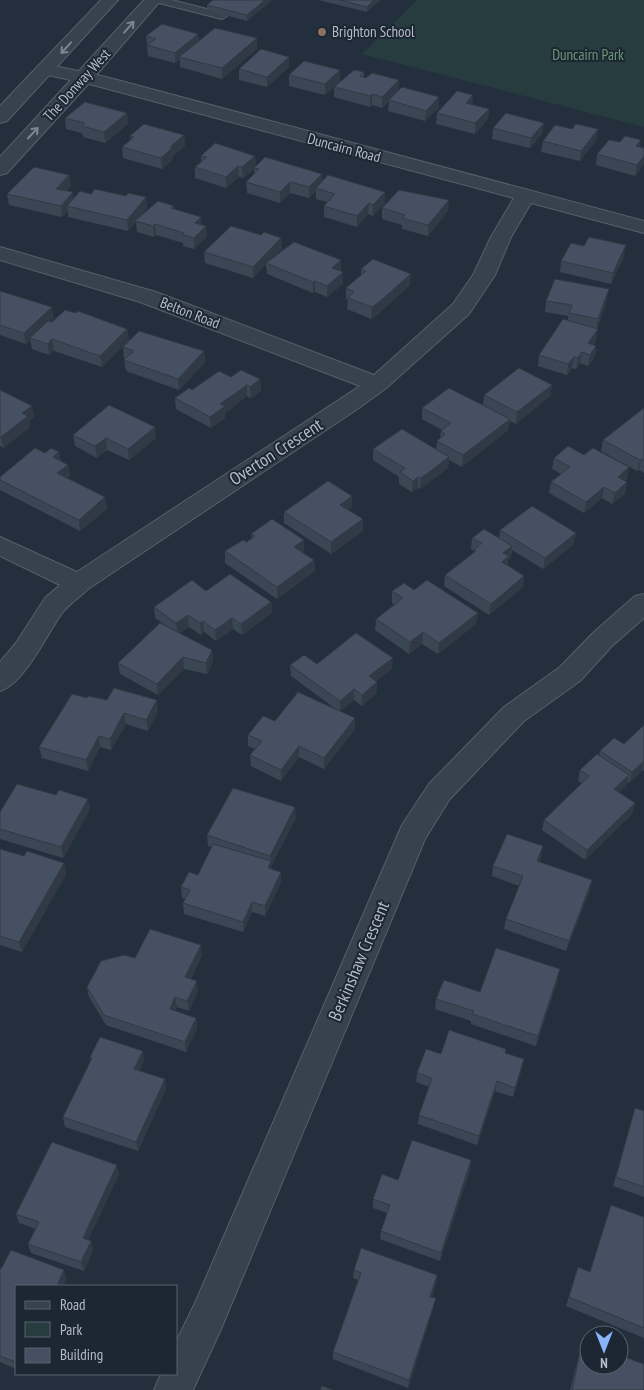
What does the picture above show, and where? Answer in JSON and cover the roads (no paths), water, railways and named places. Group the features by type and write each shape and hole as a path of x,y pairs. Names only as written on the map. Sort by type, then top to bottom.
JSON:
{"street":[{"name":"The Donway West","path":"0,117 110,0"},
{"name":"The Donway West","path":"0,169 153,0"},
{"name":"Duncairn Road","path":"44,69 85,77 525,197 594,212 644,227"},
{"name":"Overton Crescent","path":"0,681 25,650 54,605 79,583 377,384 461,309 484,275 501,237 525,197"},
{"name":"Belton Road","path":"0,253 148,297 377,384"},
{"path":"0,546 79,583"},
{"name":"Berkinshaw Crescent","path":"173,1390 208,1316 412,834 440,792 514,714 570,674 603,639 644,603"}],"lane":[{"path":"159,0 222,16"}],"place":[{"name":"Brighton School","path":"322,32"}],"park label":[{"name":"Duncairn Park","path":"588,55"}]}
